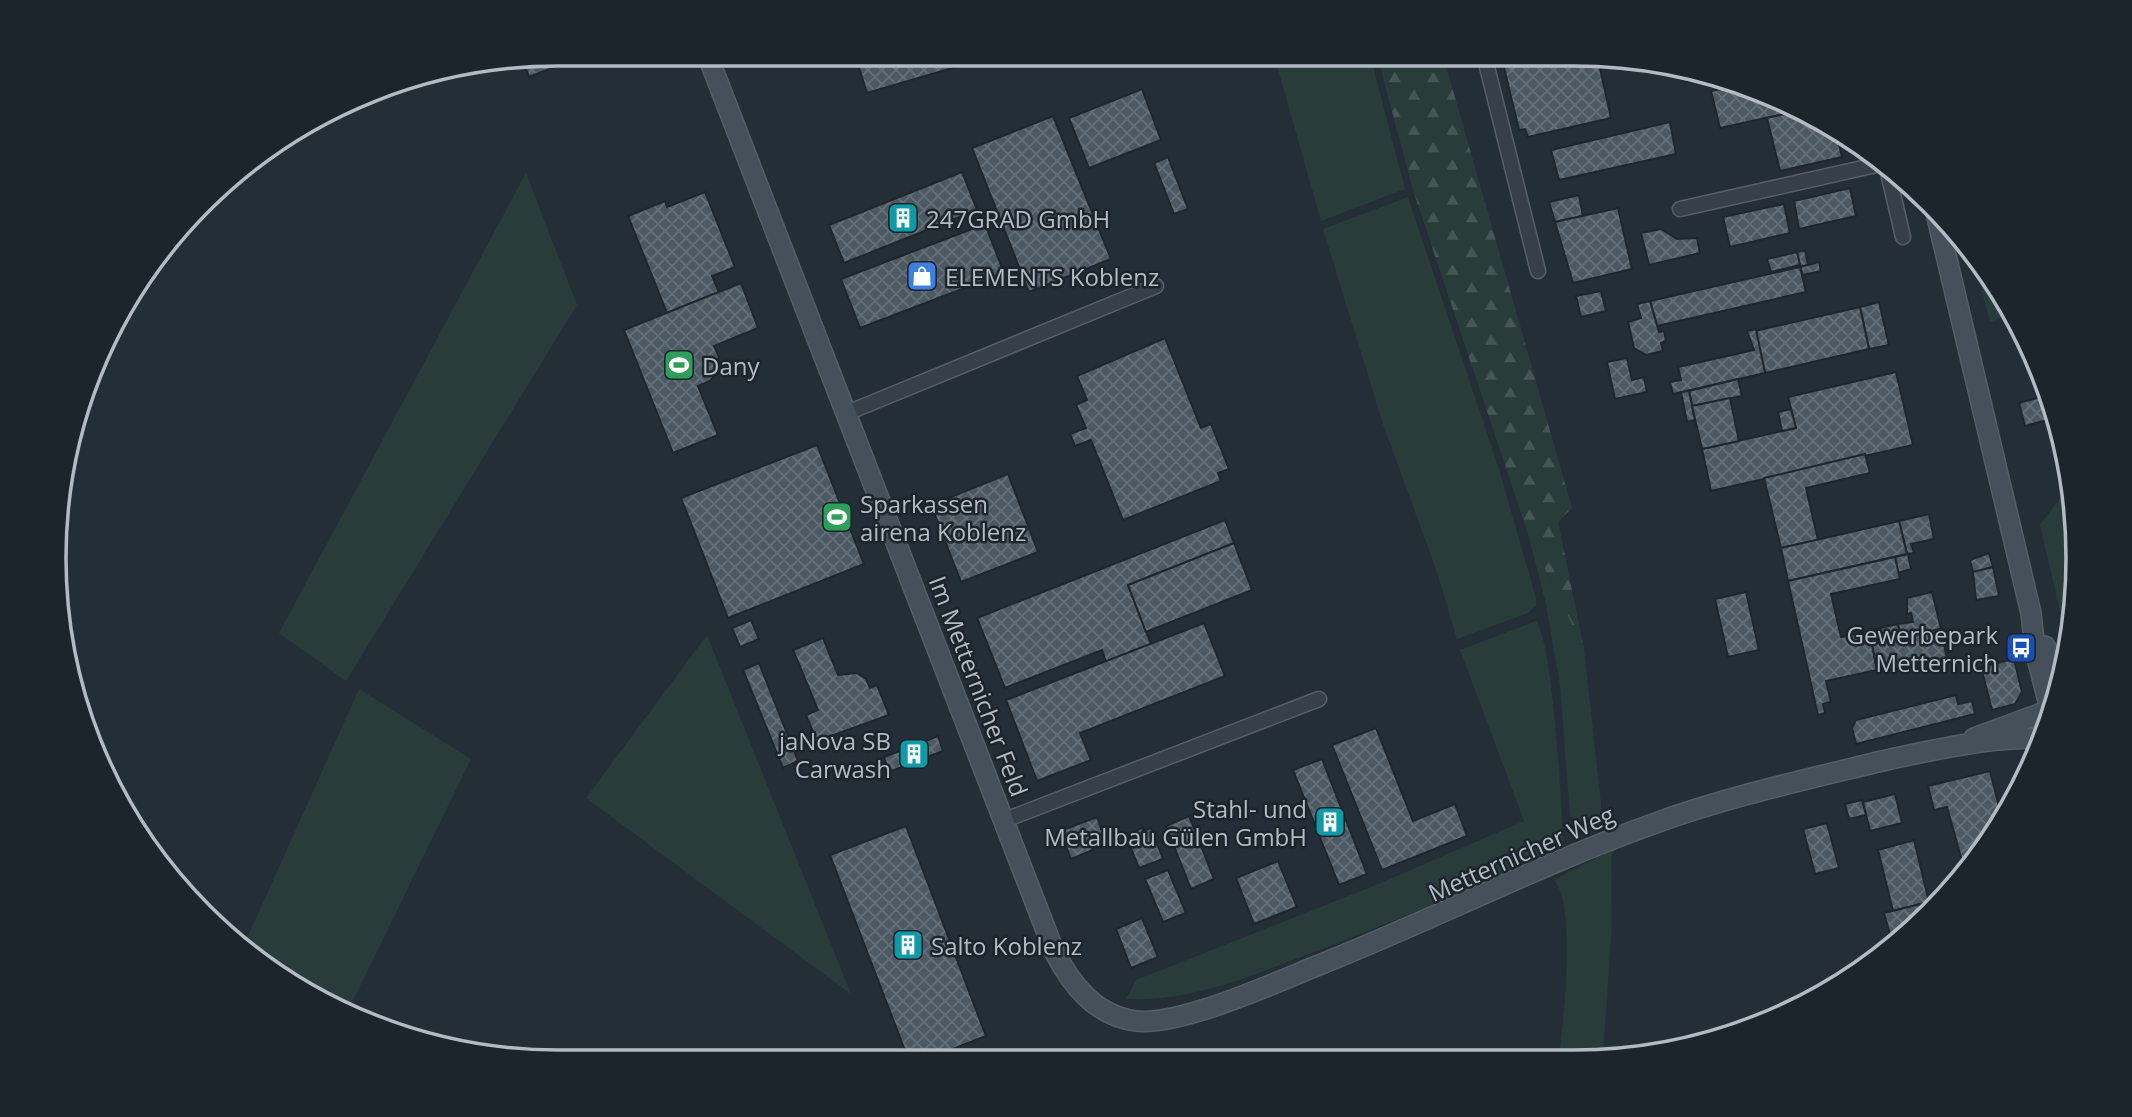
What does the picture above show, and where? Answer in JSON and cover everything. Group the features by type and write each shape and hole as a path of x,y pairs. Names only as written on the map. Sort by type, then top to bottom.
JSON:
{"street":[{"name":"Im Metternicher Feld","path":"712,66 1063,968 1094,1004 1119,1017"},
{"path":"1487,66 1538,271"},
{"path":"1680,209 1872,167"},
{"path":"1890,183 1903,237"},
{"path":"1940,231 2031,613 2035,650 2047,692"},
{"path":"847,413 1156,286"},
{"path":"2031,613 2054,665"},
{"name":"Im Metternicher Feld","path":"1005,820 1319,699"},
{"name":"Metternicher Weg","path":"1950,747 2043,705"},
{"name":"Metternicher Weg","path":"1119,1017 1135,1021 1161,1020 1280,981 1398,934 1568,857 1689,810 1744,794 1950,747 2031,740"}],"green space":[{"path":"1277,66 1373,66 1405,189 1321,221"},
{"path":"1380,66 1446,66 1572,508 1558,522 1584,649 1528,534 1413,190"},
{"path":"526,173 577,305 346,681 279,633"},
{"path":"1408,197 1498,466 1536,598 1536,606 1528,613 1457,639 1437,572 1383,424 1323,229"},
{"path":"1979,279 2002,317 1990,322"},
{"path":"2061,497 2066,558 2062,617 2040,525"},
{"path":"1528,534 1584,649 1601,803 1601,831 1587,830 1570,816 1560,685 1546,604"},
{"path":"1536,621 1542,635 1552,692 1563,843 1443,900 1248,977 1177,996 1126,999 1136,980 1376,885 1524,821 1460,650"},
{"path":"707,635 851,994 586,798"},
{"path":"359,689 471,759 351,1005 285,968 247,939"},
{"path":"1618,847 1611,856 1612,921 1604,1049 1560,1050 1567,938 1561,893 1554,880"}],"building":[{"path":"557,66 529,77 526,68"},
{"path":"858,66 959,66 867,93"},
{"path":"1504,66 1600,68 1611,118 1528,137 1525,129 1519,130"},
{"path":"1142,89 1161,140 1089,168 1069,118"},
{"path":"1720,89 1784,114 1720,128 1711,91"},
{"path":"1784,114 1820,132 1839,144 1842,157 1780,171 1767,118"},
{"path":"1053,116 1111,259 1029,292 972,148"},
{"path":"1670,122 1676,154 1559,180 1551,150"},
{"path":"1168,157 1188,209 1174,214 1154,163"},
{"name":"247GRAD GmbH","path":"962,172 977,210 844,263 829,225"},
{"path":"1850,188 1856,216 1799,229 1794,201"},
{"name":"Dany","path":"705,192 735,267 712,276 719,292 667,313 628,216 665,201 667,207"},
{"path":"1579,195 1583,216 1555,222 1549,202"},
{"path":"1784,204 1790,233 1730,247 1723,217"},
{"path":"1618,208 1632,269 1573,283 1555,222"},
{"name":"ELEMENTS Koblenz","path":"985,224 1004,273 860,328 841,279"},
{"path":"1661,229 1677,239 1697,238 1700,253 1649,265 1641,233"},
{"path":"1805,250 1808,265 1800,267 1797,252"},
{"path":"1797,252 1800,265 1771,272 1767,259"},
{"path":"1819,262 1821,271 1803,275 1800,267"},
{"path":"1800,267 1806,292 1657,326 1650,301"},
{"name":"Dany","path":"741,283 758,328 714,346 719,357 717,373 710,381 698,386 718,435 673,453 624,330"},
{"path":"1601,291 1606,311 1581,317 1576,296"},
{"path":"1650,301 1659,332 1664,331 1666,341 1661,343 1663,351 1646,355 1634,348 1628,322 1641,318 1637,304"},
{"path":"1879,302 1889,345 1869,349 1860,307"},
{"path":"1860,307 1869,349 1765,373 1755,331"},
{"path":"1756,329 1765,373 1673,394 1670,382 1681,380 1678,367 1754,350 1747,331"},
{"path":"1165,338 1201,428 1211,424 1229,469 1218,473 1221,481 1123,520 1091,440 1075,446 1070,434 1086,428 1076,405 1087,400 1077,376"},
{"path":"1627,358 1632,380 1644,377 1647,392 1615,399 1607,362"},
{"path":"1896,372 1913,445 1711,491 1702,449 1796,428 1788,397"},
{"path":"1738,379 1742,396 1692,406 1689,391"},
{"path":"1689,391 1695,420 1687,422 1681,392"},
{"path":"1730,398 1739,441 1702,449 1692,406"},
{"path":"2038,398 2046,420 2025,426 2019,403"},
{"path":"1791,409 1796,428 1782,431 1778,412"},
{"path":"817,445 864,564 728,618 681,498"},
{"path":"1865,454 1870,473 1806,488 1818,540 1781,548 1764,478"},
{"path":"1008,474 1038,552 961,582 931,505"},
{"path":"1929,514 1934,539 1911,544 1914,553 1907,554 1899,521"},
{"path":"1225,520 1234,543 1128,585 1151,644 1106,662 1102,650 1005,688 977,618"},
{"path":"1899,521 1907,554 1788,581 1781,548"},
{"path":"1234,543 1252,590 1146,632 1128,585"},
{"path":"1989,553 1993,567 1973,572 1970,560"},
{"path":"1908,554 1911,569 1898,573 1895,557"},
{"path":"1895,557 1900,579 1831,594 1841,637 1898,624 1901,638 1872,644 1877,670 1826,681 1831,702 1823,704 1825,713 1818,715 1788,581"},
{"path":"1993,567 1999,596 1976,600 1973,572"},
{"path":"1746,592 1759,650 1728,657 1715,599"},
{"path":"1932,592 1941,629 1901,638 1898,624 1913,622 1911,613 1907,614 1907,598"},
{"path":"751,620 759,639 740,647 732,628"},
{"path":"1204,623 1225,676 1080,733 1091,760 1037,781 1006,700"},
{"path":"1941,629 1947,659 1877,670 1872,644"},
{"path":"823,638 838,675 857,673 866,679 870,688 877,685 889,715 817,741 806,715 818,710 793,650"},
{"path":"2014,659 2022,692 2015,704 1992,710 1981,667"},
{"path":"759,663 798,761 783,768 743,670"},
{"path":"1956,695 1958,704 1972,701 1975,714 1856,744 1852,728 1856,720"},
{"path":"1376,728 1413,821 1455,804 1467,836 1382,870 1332,745"},
{"name":"jaNova SB Carwash","path":"938,736 943,751 889,772 884,757"},
{"name":"Stahl- und Metallbau Gülen GmbH","path":"1322,759 1367,874 1339,885 1293,770"},
{"path":"1990,771 1999,806 1962,860 1947,807 1934,810 1928,786"},
{"path":"1895,794 1902,823 1870,831 1863,802"},
{"path":"1862,800 1866,815 1849,819 1845,804"},
{"path":"1189,816 1214,879 1191,889 1166,826"},
{"path":"1097,817 1103,834 1089,839 1093,850 1071,859 1060,831"},
{"path":"1827,823 1839,868 1815,874 1803,829"},
{"name":"Salto Koblenz","path":"906,826 986,1036 950,1050 905,1050 830,855"},
{"path":"1142,827 1143,831 1151,828 1163,859 1139,868 1127,838"},
{"path":"1914,840 1928,899 1924,903 1893,911 1878,850"},
{"path":"1278,861 1297,907 1254,924 1236,878"},
{"path":"1168,870 1186,913 1163,922 1145,879"},
{"path":"1924,903 1890,935 1884,913"},
{"path":"1142,918 1158,957 1131,968 1116,929"}],"place":[{"name":"247GRAD GmbH","path":"903,218"},
{"name":"ELEMENTS Koblenz","path":"922,276"},
{"name":"Dany","path":"679,365"},
{"name":"Sparkassen airena Koblenz","path":"837,517"},
{"name":"Gewerbepark Metternich","path":"2021,648"},
{"name":"jaNova SB Carwash","path":"914,754"},
{"name":"Stahl- und Metallbau Gülen GmbH","path":"1330,822"},
{"name":"Salto Koblenz","path":"908,945"}]}
